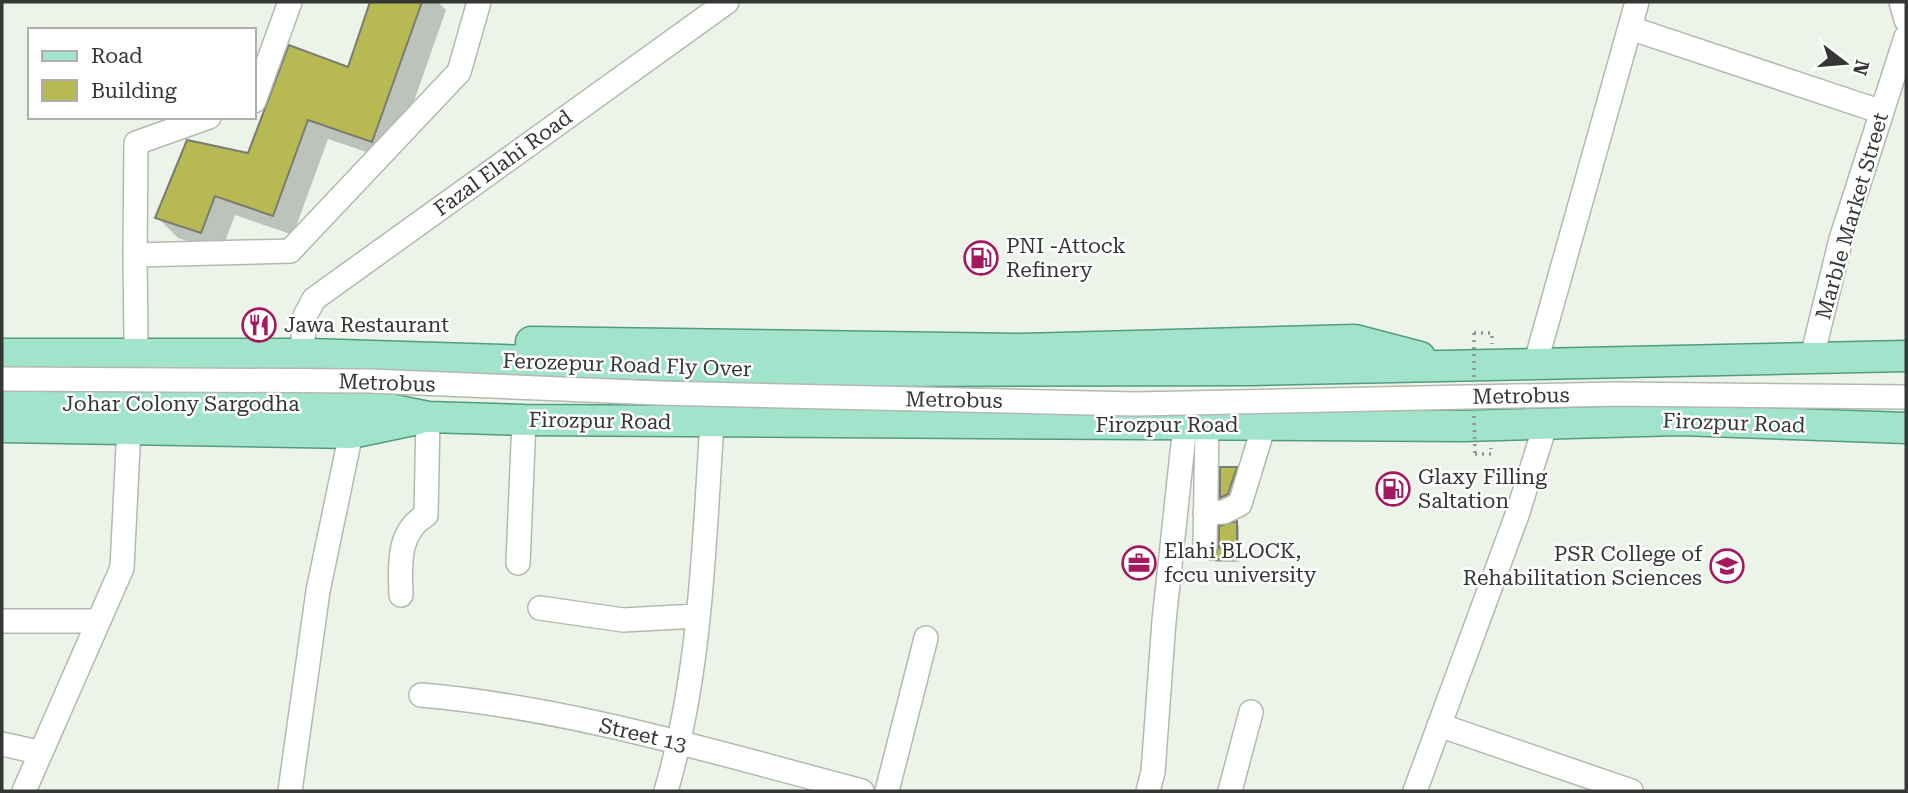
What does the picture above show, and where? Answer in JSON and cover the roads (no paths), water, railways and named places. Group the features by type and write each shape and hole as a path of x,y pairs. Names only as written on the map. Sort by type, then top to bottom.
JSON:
{"main road":[{"path":"2,341 303,339 1023,349 1355,340 1459,367 1812,356 1906,356"},
{"name":"Ferozepur Road Fly Over","path":"2,355 308,354 857,371 1459,367"},
{"name":"Johar Colony Sargodha","path":"2,405 359,404"},
{"name":"Firozpur Road","path":"359,404 428,417 524,420 1196,425 1546,424 1680,420 1906,428"},
{"name":"Firozpur Road","path":"2,427 130,427 351,433 428,417"}],"street":[{"path":"256,96 290,2"},
{"path":"135,256 290,251 459,72 480,2"},
{"path":"1535,365 1637,2"},
{"path":"1901,2 1906,20"},
{"name":"Fazal Elahi Road","path":"303,339 305,316 313,299 716,5"},
{"path":"1630,28 1882,112"},
{"name":"Marble Market Street","path":"1812,356 1841,239 1906,37"},
{"path":"136,340 136,144 204,119"},
{"name":"Metrobus","path":"2,379 370,381 646,393 1135,404 1615,394 1906,397"},
{"path":"401,595 401,552 407,532 415,521 426,515 428,417"},
{"path":"517,563 524,420"},
{"path":"666,791 680,743 697,616 712,422"},
{"path":"1415,791 1517,515 1546,424"},
{"path":"1196,425 1205,513 1205,547"},
{"path":"1147,791 1153,772 1164,621 1196,425"},
{"path":"1205,513 1224,512 1240,504 1264,425"},
{"path":"24,791 38,752 122,568 130,427"},
{"path":"290,791 318,591 351,433"},
{"path":"540,608 623,620 697,616"},
{"path":"2,621 97,621"},
{"path":"887,791 926,638"},
{"name":"Street 13","path":"421,695 530,710 680,743 862,791"},
{"path":"1230,791 1251,712"},
{"path":"1439,726 1631,791"},
{"path":"2,744 38,752"}],"place":[{"name":"PNI -Attock Refinery","path":"981,258"},
{"name":"Jawa Restaurant","path":"259,325"},
{"name":"Glaxy Filling Saltation","path":"1393,489"},
{"name":"Elahi BLOCK, fccu university","path":"1139,563"},
{"name":"PSR College of Rehabilitation Sciences","path":"1727,566"}]}
